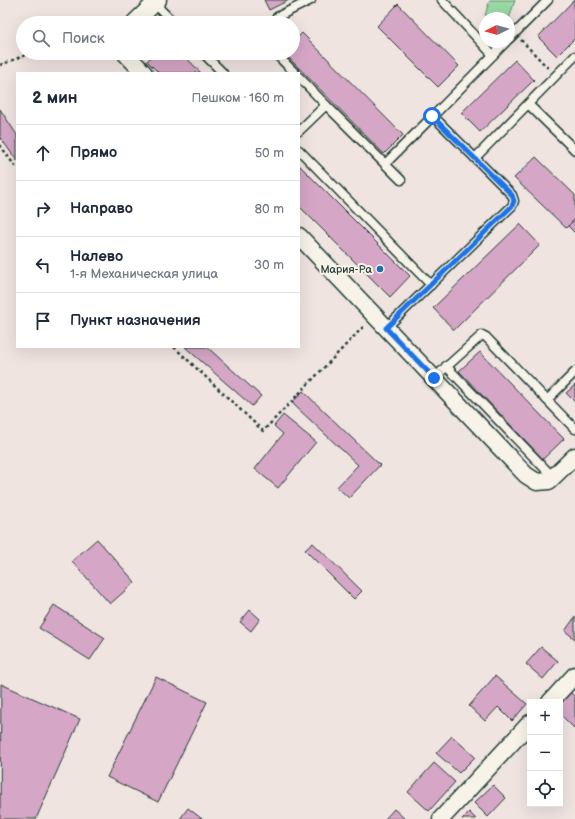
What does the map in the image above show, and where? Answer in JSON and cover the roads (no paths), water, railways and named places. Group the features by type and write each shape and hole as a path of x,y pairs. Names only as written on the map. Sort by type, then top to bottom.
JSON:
{"street":[{"path":"141,16 156,1"},
{"path":"132,60 143,72"},
{"path":"300,237 526,475 537,482 549,481 575,456"},
{"path":"553,699 575,674"},
{"path":"441,819 527,726"}],"lane":[{"path":"279,16 311,0"},
{"path":"442,0 493,55"},
{"path":"515,33 548,0"},
{"path":"156,1 168,16"},
{"path":"385,164 500,48"},
{"path":"475,158 575,56"},
{"path":"210,60 222,72"},
{"path":"282,60 294,72"},
{"path":"300,78 401,180"},
{"path":"528,104 575,150"},
{"path":"300,130 326,105"},
{"path":"386,328 512,206 514,201 512,195 432,116"},
{"path":"300,151 431,285"},
{"path":"434,378 482,335 486,337 575,429"},
{"path":"446,366 553,477"},
{"path":"547,400 575,372"}],"place":[{"name":"Мария-Ра","path":"380,269"}]}
